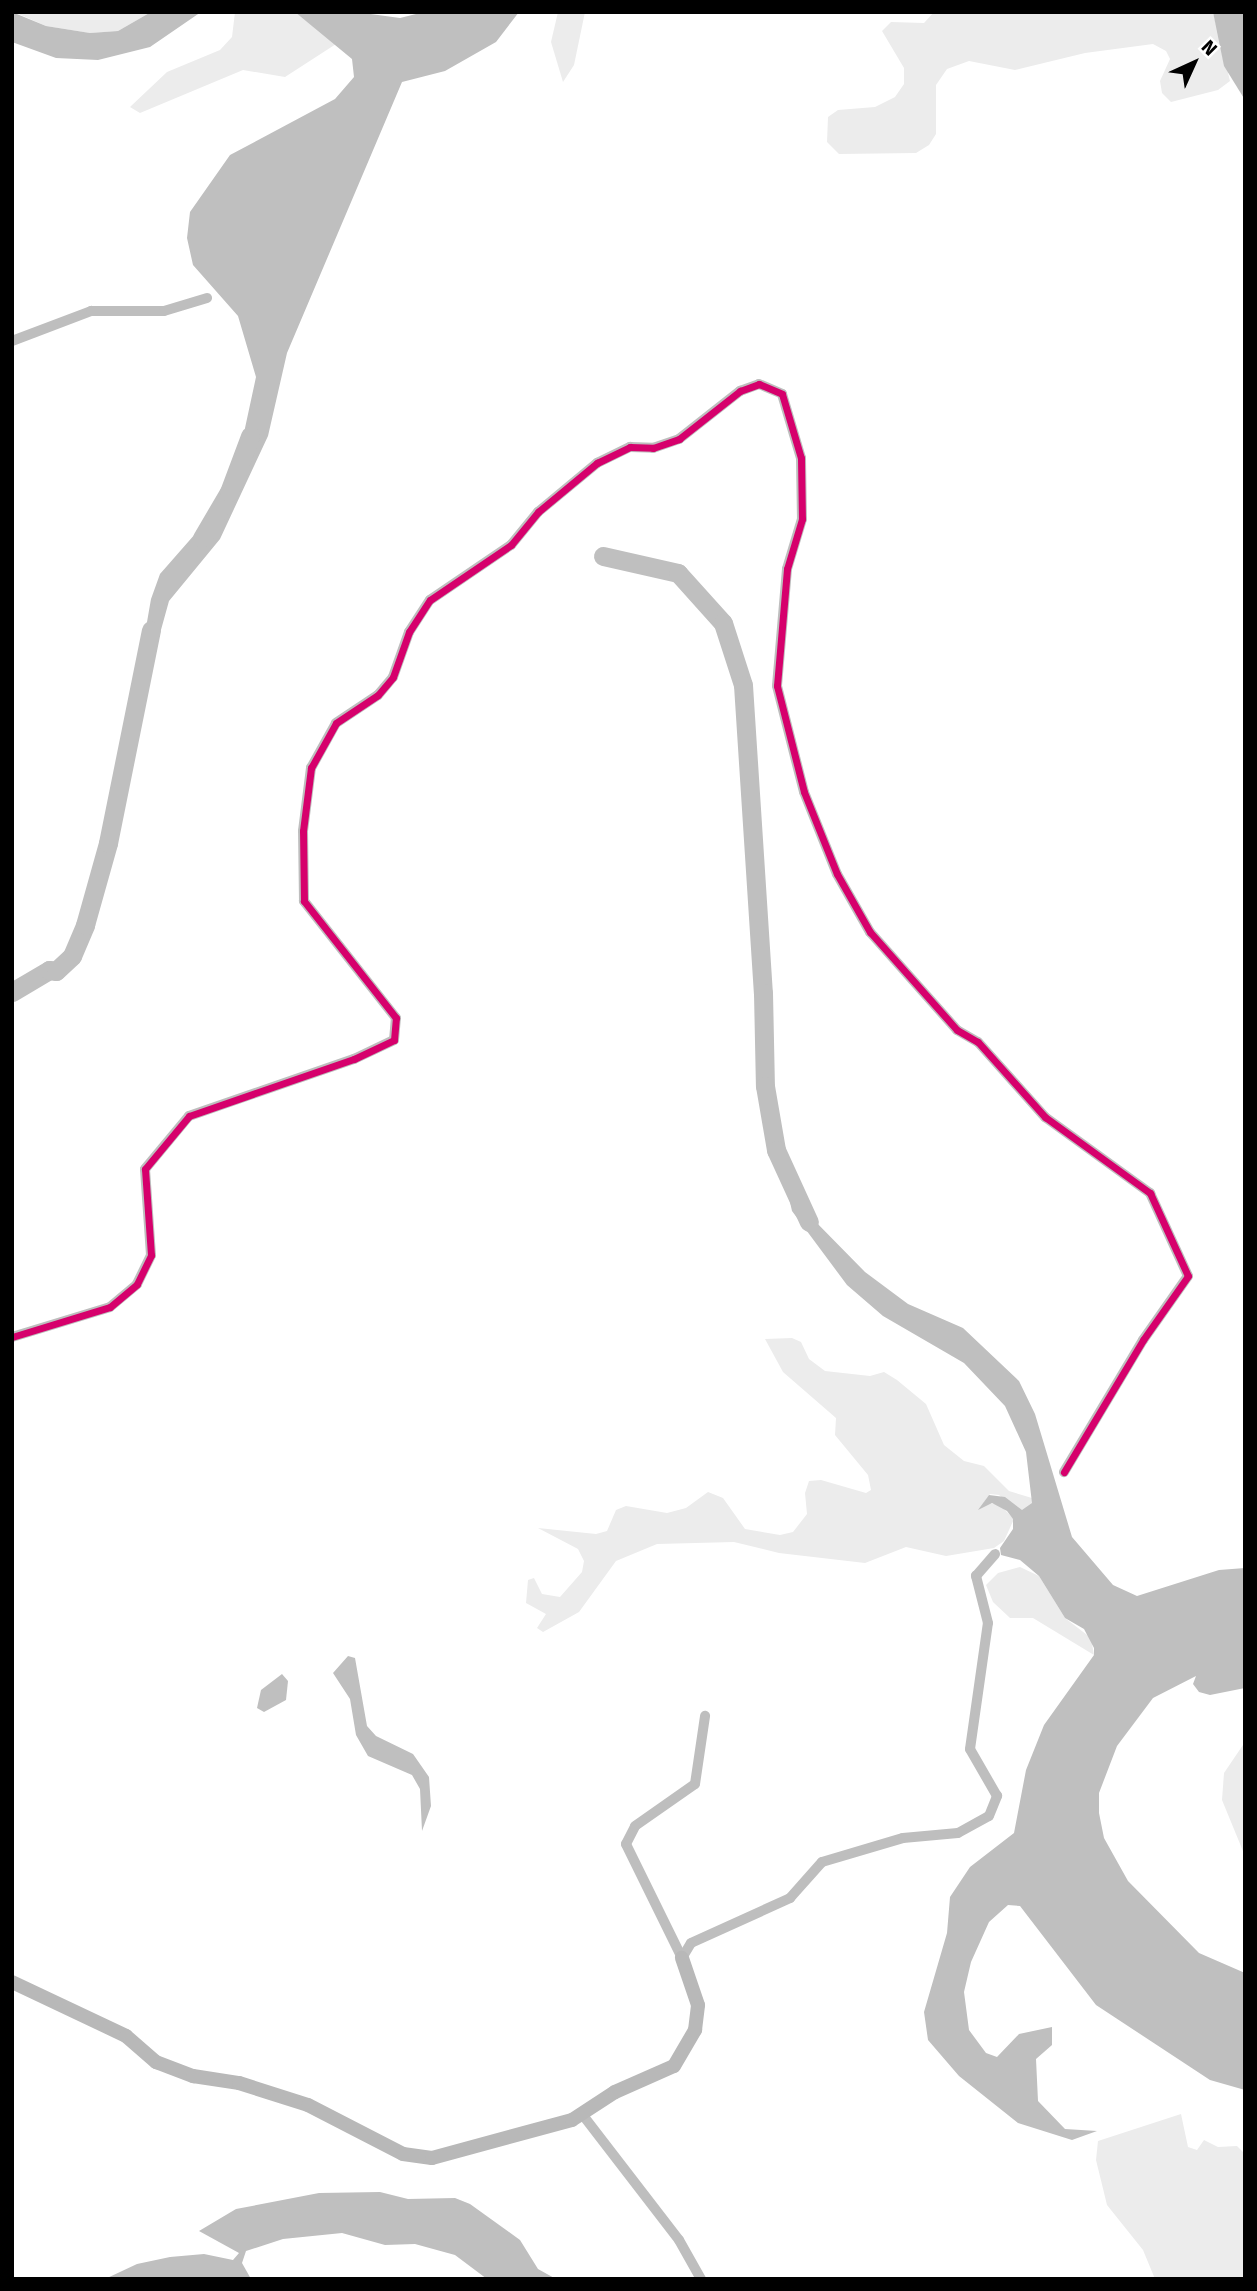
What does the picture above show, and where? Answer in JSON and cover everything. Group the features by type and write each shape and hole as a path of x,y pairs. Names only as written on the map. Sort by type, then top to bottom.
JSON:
{"street":[{"path":"12,341 91,311 164,311 207,298"},
{"path":"12,1337 110,1307 137,1284 151,1255 145,1170 189,1116 354,1059 394,1040 396,1018 304,901 303,831 311,768 336,723 378,695 393,677 409,632 430,600 511,545 538,512 597,463 630,447 653,448 679,439 740,391 759,384 782,394 801,458 802,519 787,569 777,687 804,792 836,874 870,932 957,1030 978,1042 1045,1117 1150,1193 1188,1276 1064,1472"},
{"path":"682,1958 691,1943 790,1898 822,1862 903,1838 958,1833 989,1816 997,1796 970,1749 988,1623 976,1576 995,1554"},
{"path":"12,1982 126,2036 156,2062 193,2076 239,2083 308,2105 404,2154 432,2158 534,2134 582,2114 615,2092 674,2066 695,2030 698,2005 682,1958 626,1844 635,1826 695,1784 705,1716"},
{"path":"582,2114 678,2240 701,2279"}],"shaded area":[{"path":"12,12 46,26 90,33 118,31 151,12 201,12 150,47 98,60 56,58 12,42"},
{"path":"14,12 151,12 118,31 90,33 46,26"},
{"path":"235,12 295,12 336,44 285,77 243,70 140,113 130,107 167,72 220,50 232,37"},
{"path":"295,12 356,12 400,18 424,12 519,12 496,42 445,71 402,82 287,353 268,436 220,539 169,601 151,666 143,645 151,599 160,574 231,493 256,377 238,316 193,265 187,238 190,212 230,155 335,99 354,77 352,59"},
{"path":"558,12 585,12 574,65 563,82 551,42"},
{"path":"934,12 1213,12 1230,81 1218,90 1171,102 1162,93 1160,81 1170,59 1166,51 1153,44 1085,53 1015,70 969,61 947,69 936,85 936,134 929,145 916,153 839,154 827,142 828,117 838,110 875,107 895,97 904,84 904,68 882,31 891,22 924,23"},
{"path":"1213,12 1245,12 1245,100 1224,66"},
{"path":"785,1180 810,1216 865,1272 908,1304 963,1328 1019,1381 1035,1414 1072,1537 1113,1585 1137,1596 1219,1570 1245,1568 1245,1688 1210,1695 1199,1692 1193,1684 1196,1676 1153,1698 1117,1746 1099,1793 1099,1813 1104,1838 1128,1881 1199,1953 1245,1973 1245,2090 1210,2080 1096,2005 1020,1906 1008,1905 989,1922 971,1962 964,1992 969,2030 986,2053 997,2057 1019,2034 1052,2027 1052,2045 1036,2059 1038,2101 1065,2129 1097,2131 1072,2140 1018,2123 959,2076 928,2040 924,2012 947,1933 950,1897 970,1867 1014,1833 1026,1770 1044,1725 1094,1655 1094,1648 1084,1629 1065,1618 1039,1576 1020,1560 1001,1555 1000,1548 1013,1529 1013,1519 1007,1511 992,1503 978,1510 989,1495 1005,1497 1022,1510 1032,1503 1026,1452 1005,1406 964,1363 883,1316 847,1285 792,1211"},
{"path":"792,1338 801,1342 809,1359 825,1371 870,1376 884,1372 897,1380 926,1404 944,1445 964,1461 984,1466 1009,1491 1032,1498 1032,1506 1020,1513 999,1495 990,1494 984,1502 1000,1505 1014,1519 1004,1541 994,1548 946,1556 906,1547 865,1563 779,1553 734,1542 657,1544 616,1561 579,1612 543,1632 537,1628 546,1614 526,1603 528,1580 534,1578 542,1594 560,1597 582,1572 584,1561 578,1549 538,1528 596,1534 607,1531 616,1510 626,1506 667,1513 686,1508 708,1492 723,1498 745,1529 780,1535 793,1532 807,1514 805,1493 809,1481 821,1480 866,1493 871,1490 868,1475 835,1435 836,1418 783,1372 765,1339"},
{"path":"1020,1567 1039,1576 1065,1618 1091,1638 1094,1655 1033,1618 1010,1618 993,1602 986,1585 998,1573"},
{"path":"348,1656 355,1658 367,1726 376,1736 413,1754 429,1777 431,1806 422,1831 420,1789 412,1775 368,1756 356,1735 350,1699 333,1673"},
{"path":"282,1674 288,1681 286,1700 264,1712 257,1708 261,1690"},
{"path":"1245,1742 1245,1856 1222,1800 1224,1773"},
{"path":"1181,2114 1188,2147 1197,2150 1204,2140 1218,2147 1237,2146 1245,2154 1245,2279 1155,2279 1143,2250 1107,2205 1096,2160 1098,2141"},
{"path":"380,2192 408,2199 455,2198 470,2204 520,2240 538,2269 556,2279 487,2279 455,2255 415,2244 385,2245 342,2233 283,2239 246,2251 242,2263 251,2279 105,2279 137,2264 170,2257 204,2254 233,2260 239,2253 199,2231 236,2209 319,2193"}],"waterway":[{"path":"202,538 229,492 250,436"},
{"path":"603,556 678,573 723,623 743,685 763,993 765,1086 776,1150 809,1222"},
{"path":"12,992 49,970 56,971 72,956 85,925 108,843 151,630"}],"cycle path":[{"path":"12,1337 110,1307 137,1284 151,1255 145,1169 189,1116 354,1059 394,1040 396,1018 304,901 303,831 311,768 336,723 378,695 393,677 409,632 430,600 511,545 538,512 597,463 630,447 653,448 679,439 740,391 759,384 782,394 801,458 802,519 787,569 777,686 804,792 837,874 870,932 957,1030 978,1042 1045,1117 1150,1193 1188,1276 1143,1340 1064,1472"}]}
